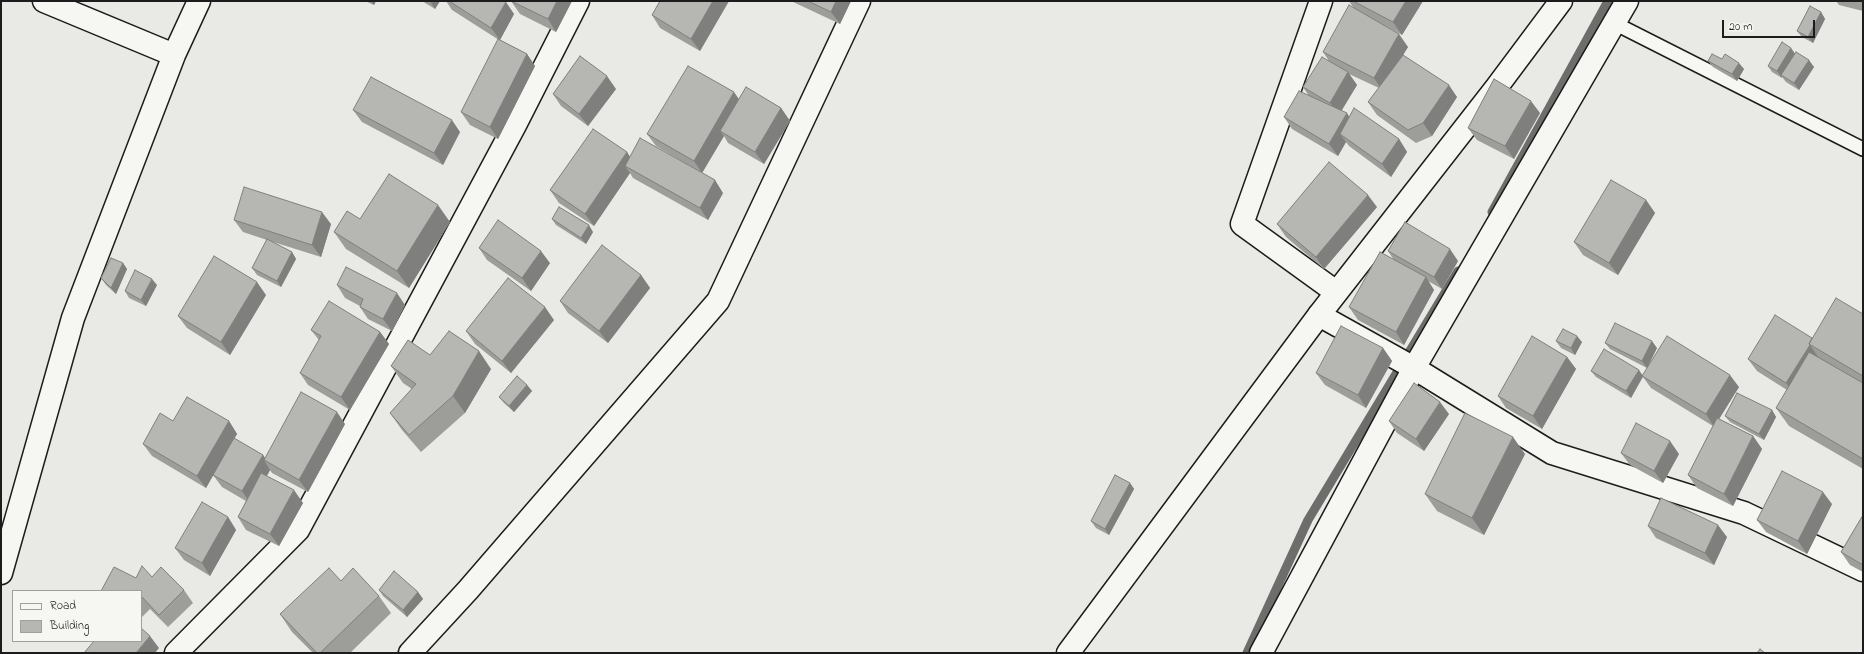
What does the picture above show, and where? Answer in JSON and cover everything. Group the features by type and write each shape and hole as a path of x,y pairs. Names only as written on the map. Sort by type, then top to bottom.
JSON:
{"street":[{"path":"44,1 174,55"},
{"path":"1,573 73,318 174,55 199,1"},
{"path":"176,653 298,530 515,125 578,1"},
{"path":"410,653 468,590 718,301 859,1"},
{"path":"1321,1 1242,224 1336,292"},
{"path":"1068,653 1318,315 1496,88 1561,1"},
{"path":"1261,653 1414,368 1627,1"},
{"path":"1318,315 1414,368 1552,453 1744,514 1863,570"}],"lane":[{"path":"1614,23 1863,149"}],"building":[{"path":"449,1 504,1 506,2 491,28"},
{"path":"511,1 557,1 548,19"},
{"path":"660,1 713,1 691,39 652,15"},
{"path":"808,1 836,1 831,12"},
{"path":"1353,1 1406,1 1393,22"},
{"path":"1349,5 1399,34 1374,78 1323,52"},
{"path":"1810,6 1821,12 1808,37 1797,31"},
{"path":"498,39 527,54 490,127 461,112"},
{"path":"1782,42 1791,48 1777,71 1768,66"},
{"path":"1796,52 1809,60 1794,83 1781,75"},
{"path":"1712,54 1722,59 1725,54 1739,63 1732,74 1708,61"},
{"path":"1403,55 1449,85 1423,123 1408,130 1368,102"},
{"path":"580,56 607,76 579,114 553,94"},
{"path":"1322,57 1348,72 1330,103 1303,87"},
{"path":"688,66 734,92 694,161 647,134"},
{"path":"371,77 452,120 434,153 353,110"},
{"path":"1494,79 1531,101 1505,146 1468,128"},
{"path":"746,87 781,108 755,152 720,131"},
{"path":"1299,91 1347,113 1329,144 1284,117"},
{"path":"1354,108 1399,139 1382,164 1340,134"},
{"path":"593,129 627,152 585,214 550,190"},
{"path":"640,138 715,180 700,208 625,166"},
{"path":"1329,162 1368,195 1316,257 1277,224"},
{"path":"389,174 438,205 397,271 334,232 347,211 360,219"},
{"path":"1611,180 1646,200 1609,263 1574,242"},
{"path":"244,187 322,212 312,245 234,220"},
{"path":"559,207 589,225 581,238 552,219"},
{"path":"498,220 541,251 522,278 479,248"},
{"path":"1405,222 1450,249 1434,277 1388,251"},
{"path":"267,239 292,252 277,281 252,268"},
{"path":"602,245 641,275 599,331 560,301"},
{"path":"1380,252 1426,277 1396,332 1349,307"},
{"path":"214,256 257,282 221,342 178,316"},
{"path":"111,258 123,263 111,288 101,278"},
{"path":"346,267 397,293 383,319 360,307 363,299 337,285"},
{"path":"135,270 152,279 141,300 125,291"},
{"path":"508,278 545,307 502,361 466,331"},
{"path":"1836,298 1863,314 1863,376 1809,344"},
{"path":"329,301 380,332 341,397 300,373 321,336 311,330"},
{"path":"1775,315 1812,338 1809,344 1810,345 1786,383 1748,359"},
{"path":"1615,323 1652,341 1642,361 1605,343"},
{"path":"1341,326 1383,348 1358,395 1316,373"},
{"path":"1563,329 1577,336 1571,348 1556,341"},
{"path":"449,331 479,351 453,396 409,435 390,413 416,384 391,366 408,340 430,355"},
{"path":"1532,336 1567,357 1533,416 1498,396"},
{"path":"1667,336 1730,375 1706,414 1642,376"},
{"path":"1604,349 1639,370 1626,391 1591,371"},
{"path":"1809,352 1863,383 1863,459 1776,408"},
{"path":"517,376 527,385 509,406 499,397"},
{"path":"1414,383 1440,402 1416,439 1389,421"},
{"path":"301,392 337,412 299,480 264,460"},
{"path":"1737,393 1772,410 1759,434 1725,416"},
{"path":"187,397 229,421 197,476 143,444 160,413 173,421"},
{"path":"1465,413 1513,437 1472,518 1425,494"},
{"path":"1717,418 1753,436 1724,494 1688,475"},
{"path":"1636,423 1670,441 1654,471 1621,453"},
{"path":"234,438 263,455 242,491 213,475"},
{"path":"1782,471 1823,492 1798,541 1757,520"},
{"path":"261,473 294,490 270,534 238,517"},
{"path":"1115,475 1130,483 1105,529 1091,521"},
{"path":"1661,498 1718,525 1705,553 1648,526"},
{"path":"202,502 228,517 202,563 175,548"},
{"path":"1863,515 1863,565 1841,552"},
{"path":"142,566 152,577 161,567 184,590 159,615 142,597 142,590 102,590 114,567 136,578"},
{"path":"329,568 341,581 353,568 379,596 320,653 317,653 280,614"},
{"path":"394,571 418,592 403,610 379,590"},
{"path":"142,629 150,636 136,653 84,653 93,642 142,642"},
{"path":"1760,649 1765,653 1757,653"}],"waterway":[{"path":"1492,212 1608,1"},
{"path":"1247,653 1308,520 1458,271"}]}
